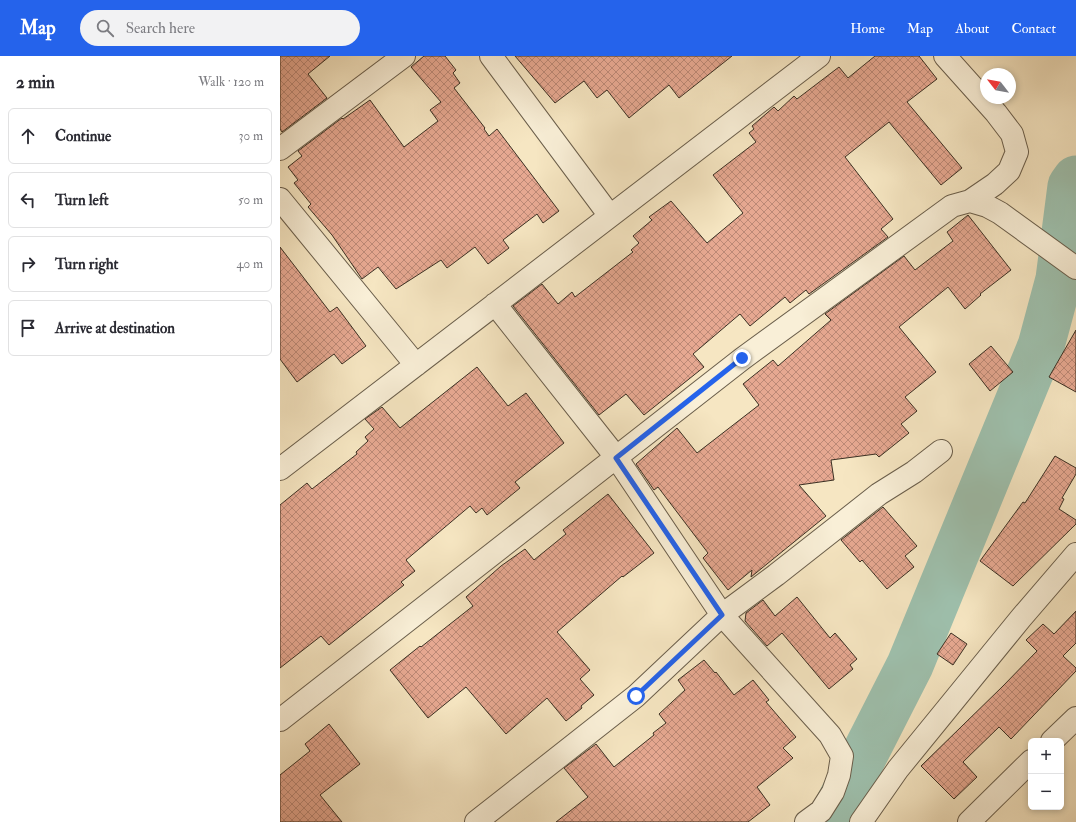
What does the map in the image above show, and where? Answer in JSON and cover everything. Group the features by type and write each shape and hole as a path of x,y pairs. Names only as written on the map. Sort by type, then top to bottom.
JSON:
{"street":[{"path":"280,149 404,56"},
{"path":"491,56 610,216"},
{"path":"280,720 742,358 952,206 970,202 995,184 1009,171 1017,152 1012,134 996,113 945,56"},
{"path":"280,469 610,216 806,60"},
{"path":"280,199 416,365"},
{"path":"970,202 987,206 1000,213 1076,268"},
{"path":"496,304 616,458 722,615 830,735 842,756 839,775 833,792 821,811 806,822"},
{"path":"476,822 636,696 722,615 776,575 879,494 914,472 941,451"},
{"path":"863,821 898,769 1016,624 1076,554"},
{"path":"1055,738 1076,718"},
{"path":"969,822 1028,764"}],"building":[{"path":"280,56 330,56 308,74 327,98 282,132 280,129"},
{"path":"424,56 445,56 456,70 453,73 460,83 454,88 485,128 484,129 489,136 497,129 559,211 543,223 537,214 503,240 509,248 488,264 475,247 447,268 441,260 396,289 378,267 362,279 332,235 308,207 311,204 294,183 298,180 288,167 302,156 298,151 342,118 343,119 370,100 404,147 438,121 430,110 441,102 411,67"},
{"path":"515,56 732,56 679,98 669,85 629,118 607,90 597,98 584,81 555,103"},
{"path":"875,56 919,56 937,79 907,102 962,168 941,185 889,122 845,157 893,219 881,229 888,237 809,294 806,290 790,303 785,297 750,326 740,314 693,354 704,367 644,415 626,394 599,415 513,306 542,284 558,304 572,292 575,297 633,252 631,250 639,243 633,236 652,220 649,217 671,201 707,243 743,213 713,175 756,142 749,133 754,129 752,126 774,107 778,111 794,96 797,99 839,67 848,78"},
{"path":"968,215 1011,270 980,294 981,295 965,309 948,287 899,327 936,372 905,397 917,411 901,424 909,433 879,457 876,454 831,460 834,480 799,485 826,516 751,577 752,570 728,590 703,558 708,553 658,487 654,490 636,464 677,428 697,453 759,405 743,384 773,360 778,366 831,320 825,314 904,256 915,270 953,241 947,232"},
{"path":"280,247 330,312 337,307 366,346 342,364 334,354 297,382 280,359"},
{"path":"1076,330 1076,392 1049,377"},
{"path":"991,346 1013,372 990,391 969,364"},
{"path":"477,367 508,406 526,393 564,443 515,482 520,488 487,515 482,508 476,513 470,506 406,560 415,571 401,582 404,585 329,645 321,636 280,668 280,505 307,483 312,489 357,454 356,452 368,441 365,437 374,429 365,419 382,407 400,428"},
{"path":"1055,456 1076,468 1076,474 1062,498 1064,499 1059,509 1076,520 1076,524 1013,586 980,561 1023,502 1025,503"},
{"path":"608,494 654,553 623,577 622,576 557,632 590,670 580,679 594,695 581,706 582,708 566,721 547,698 506,734 466,687 428,718 390,670 473,606 466,597 501,566 525,549 534,560 566,534 563,530"},
{"path":"883,507 917,546 905,556 914,567 887,589 862,560 860,562 841,540"},
{"path":"797,597 830,638 835,633 857,659 850,665 853,669 829,689 782,633 767,646 745,621 746,613 763,600 775,616"},
{"path":"1076,611 1076,643 1063,656 1076,668 1076,671 1011,739 999,727 963,762 977,777 954,799 921,766 1037,651 1026,640 1043,624 1054,634"},
{"path":"951,633 967,644 953,665 937,654"},
{"path":"704,660 715,673 716,672 734,695 753,680 769,700 766,702 796,737 783,748 793,758 757,787 770,805 748,822 556,822 588,797 564,768 596,744 614,767 654,735 653,733 666,723 659,714 685,690 678,680"},
{"path":"329,724 360,764 320,795 342,822 280,822 280,775 310,751 305,744"}],"waterway":[{"path":"830,822 910,665 1041,346 1059,279 1071,186 1076,179"}],"route":[{"path":"636,696 722,615 616,458 742,358"}]}
